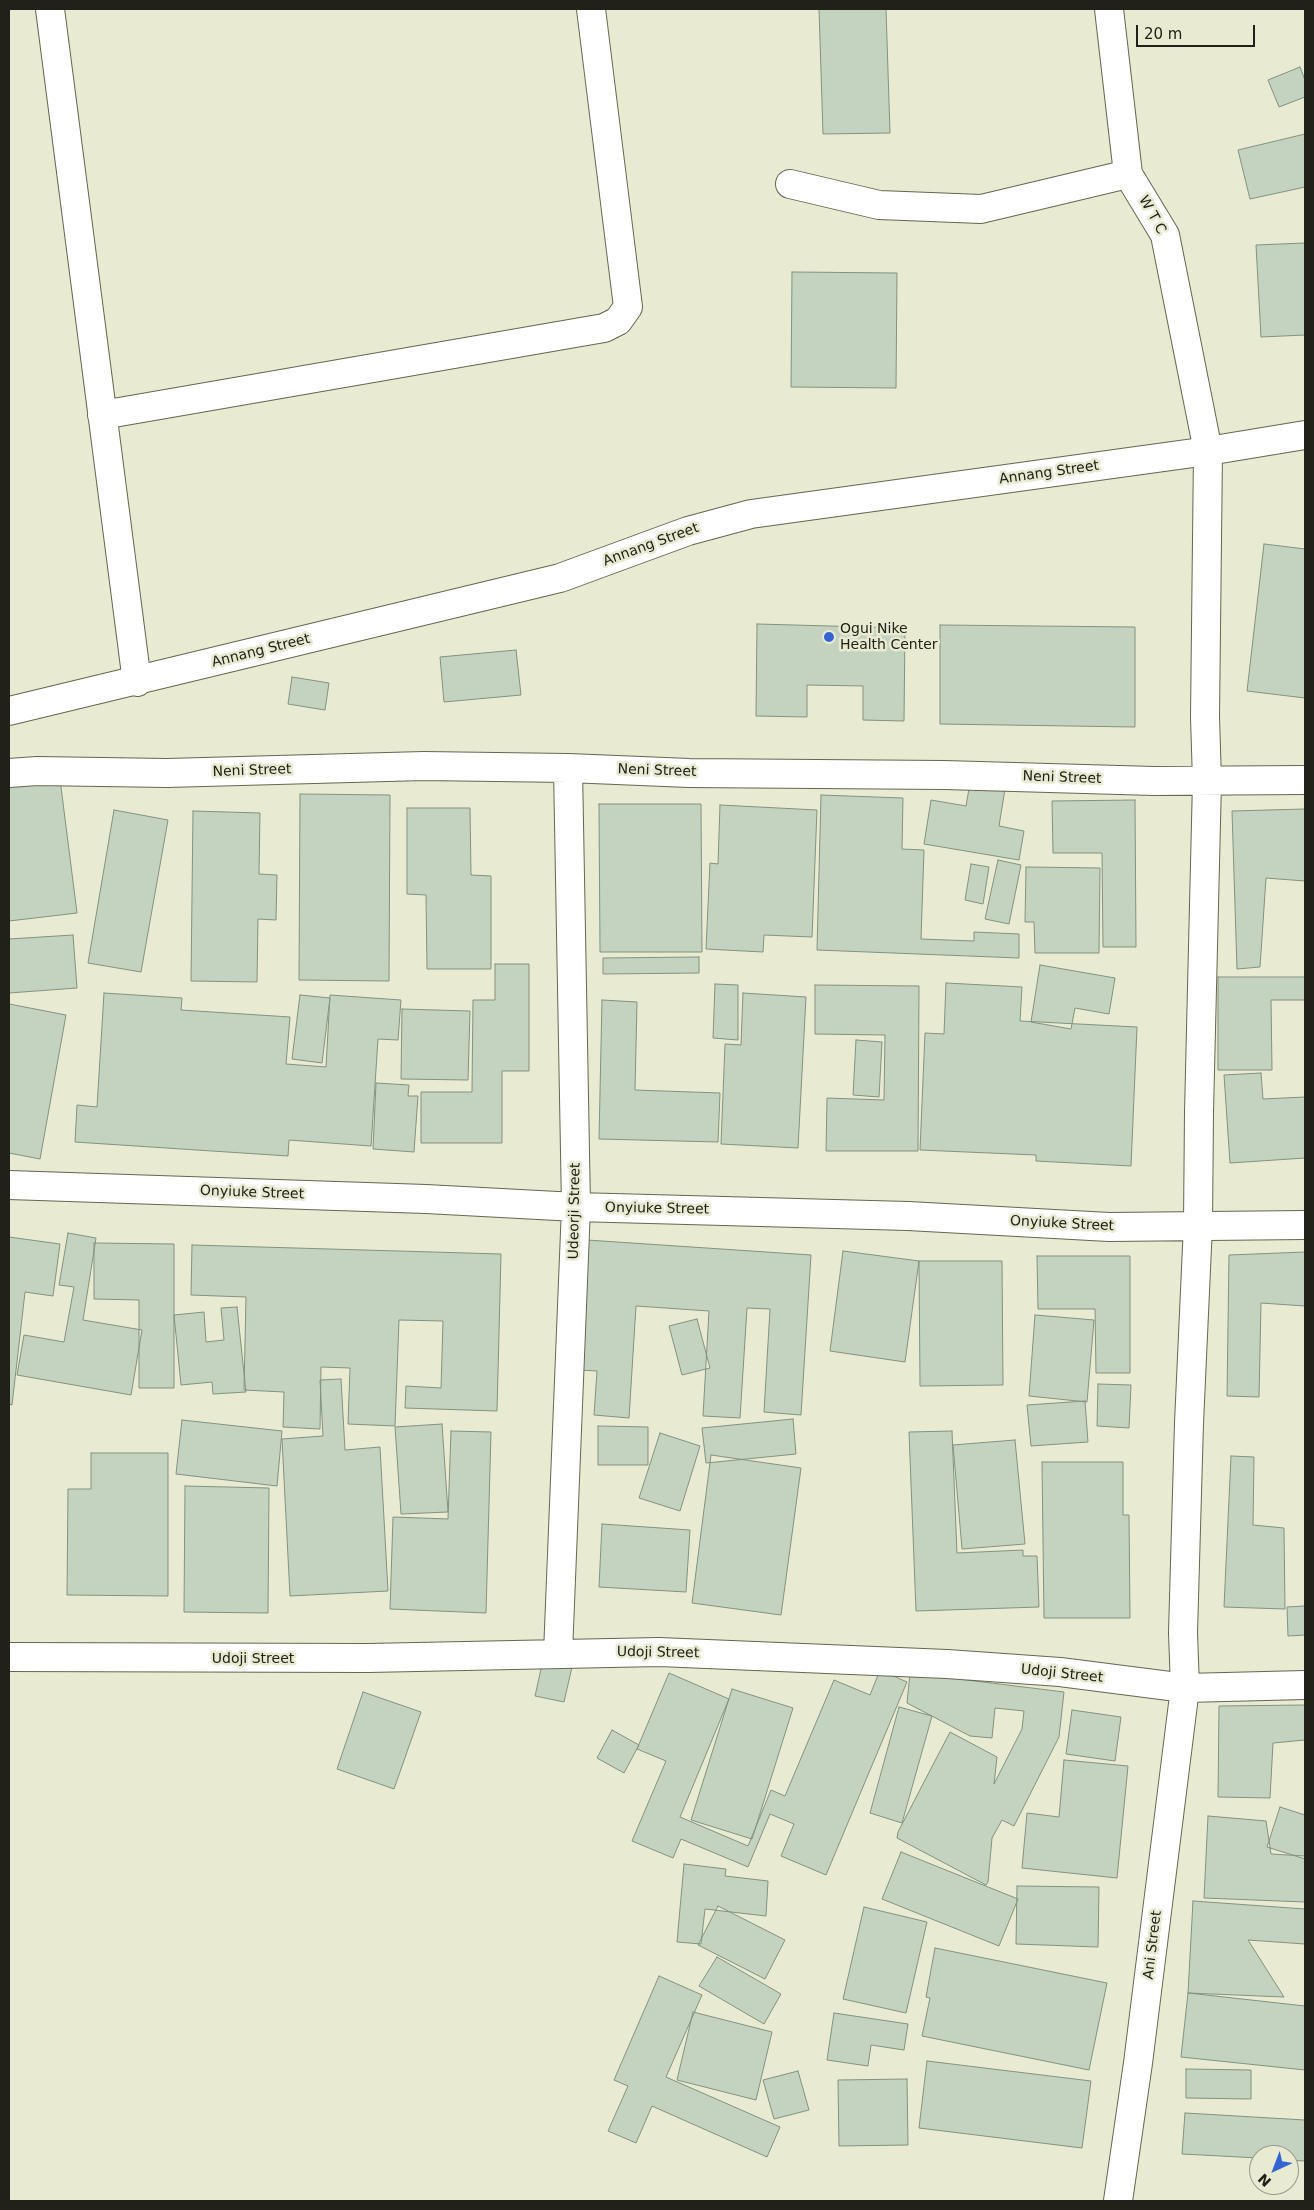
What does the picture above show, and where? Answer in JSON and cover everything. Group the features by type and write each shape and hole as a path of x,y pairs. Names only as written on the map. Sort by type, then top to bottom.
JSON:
{"street":[{"path":"50,9 137,682"},
{"path":"102,415 604,328 618,321 628,307 591,9"},
{"name":"W T C","path":"1109,9 1128,174 1164,236 1208,451 1205,716 1207,781 1198,1225"},
{"path":"790,184 879,205 981,208 1128,174"},
{"name":"Annang Street","path":"9,711 137,682 560,578 688,530 734,518 1208,451 1305,435"},
{"name":"Neni Street","path":"9,774 37,772 167,774 424,766 568,768 689,773 944,775 1207,781 1305,780"},
{"name":"Udeorji Street","path":"558,1653 576,1208 568,768"},
{"name":"Onyiuke Street","path":"9,1185 426,1199 576,1208 890,1215 1109,1227 1305,1225"},
{"name":"Ani Street","path":"1118,2201 1138,2063 1185,1688 1183,1633 1189,1423 1198,1225"},
{"name":"Udoji Street","path":"9,1658 340,1659 659,1652 947,1664 1060,1672 1185,1688 1305,1685"}],"building":[{"path":"819,9 886,9 890,133 823,134"},
{"path":"1300,67 1305,80 1305,97 1279,107 1268,80"},
{"path":"1305,134 1305,187 1250,199 1238,150"},
{"path":"1305,243 1305,335 1261,337 1256,245"},
{"path":"792,272 897,273 896,388 791,387"},
{"path":"1264,544 1305,549 1305,698 1247,691"},
{"path":"757,624 905,628 904,721 863,720 863,686 807,685 807,717 756,716"},
{"path":"940,625 1135,627 1135,727 940,724"},
{"path":"516,650 521,695 444,702 440,657"},
{"path":"292,677 329,683 325,710 288,704"},
{"path":"60,779 77,913 9,921 9,785"},
{"path":"970,783 1005,789 999,826 1024,831 1019,860 924,844 931,800 966,806"},
{"path":"300,794 390,795 389,981 299,980"},
{"path":"821,795 903,798 902,849 924,850 921,939 974,941 974,932 1019,934 1019,958 817,950"},
{"path":"1135,800 1136,947 1103,947 1102,853 1053,853 1052,801"},
{"path":"599,804 701,804 702,952 600,952"},
{"path":"720,805 817,810 812,937 764,935 763,952 706,949 710,863 718,864"},
{"path":"407,808 470,808 471,875 491,876 491,969 427,969 426,895 407,894"},
{"path":"1305,809 1305,881 1266,878 1260,967 1237,969 1232,811"},
{"path":"114,810 168,820 141,972 88,963"},
{"path":"193,811 260,813 259,874 277,875 276,920 258,919 257,982 191,981"},
{"path":"998,860 1021,865 1009,924 985,919"},
{"path":"971,864 989,867 983,904 965,900"},
{"path":"1026,867 1100,868 1099,953 1035,953 1034,922 1025,922"},
{"path":"73,935 77,988 9,993 9,939"},
{"path":"699,957 699,973 603,974 603,958"},
{"path":"495,964 529,964 529,1071 502,1071 502,1143 421,1143 421,1092 472,1092 473,1000 495,1000"},
{"path":"1040,965 1115,978 1109,1014 1075,1008 1071,1029 1031,1022"},
{"path":"1218,977 1305,977 1305,1000 1271,1000 1272,1070 1218,1070"},
{"path":"946,983 1022,987 1020,1021 1137,1027 1131,1166 1036,1161 1036,1155 920,1150 925,1033 944,1034"},
{"path":"715,984 738,985 738,1040 713,1038"},
{"path":"815,985 919,986 918,1151 826,1151 827,1098 884,1100 885,1035 815,1034"},
{"path":"104,993 182,998 181,1010 290,1017 286,1064 326,1067 330,995 401,1000 398,1040 378,1039 371,1146 289,1140 288,1156 75,1142 77,1105 97,1107"},
{"path":"743,993 806,997 798,1148 721,1144 725,1044 741,1045"},
{"path":"300,995 330,998 322,1063 292,1059"},
{"path":"602,1000 637,1002 635,1090 720,1093 718,1142 599,1139"},
{"path":"9,1004 66,1015 40,1159 9,1153"},
{"path":"402,1009 470,1011 468,1080 401,1079"},
{"path":"856,1040 882,1042 879,1097 853,1095"},
{"path":"1261,1073 1263,1099 1305,1097 1305,1158 1230,1163 1224,1075"},
{"path":"376,1083 409,1085 408,1096 418,1096 414,1152 373,1149"},
{"path":"68,1233 96,1238 83,1320 142,1330 131,1395 17,1375 24,1335 64,1342 74,1287 59,1285"},
{"path":"9,1237 60,1244 53,1296 25,1292 12,1405 9,1404"},
{"path":"587,1240 811,1255 801,1415 764,1412 770,1309 747,1308 740,1418 703,1416 709,1311 636,1306 629,1418 594,1415 597,1371 579,1370"},
{"path":"94,1243 174,1244 174,1388 139,1388 139,1300 94,1299"},
{"path":"192,1245 501,1254 497,1411 405,1408 406,1386 441,1388 443,1321 399,1320 395,1426 348,1424 350,1368 321,1367 320,1429 283,1427 284,1392 244,1390 246,1297 191,1295"},
{"path":"843,1251 919,1261 905,1362 830,1351"},
{"path":"1305,1252 1305,1306 1261,1303 1259,1397 1227,1396 1229,1255"},
{"path":"1037,1256 1130,1256 1130,1373 1096,1373 1095,1309 1038,1309"},
{"path":"919,1261 1002,1261 1003,1385 920,1386"},
{"path":"237,1307 246,1392 213,1394 212,1382 181,1385 174,1315 204,1312 206,1342 224,1340 221,1308"},
{"path":"1035,1315 1094,1320 1087,1402 1029,1396"},
{"path":"697,1319 710,1368 682,1375 669,1326"},
{"path":"341,1379 345,1450 380,1447 388,1591 290,1596 282,1439 323,1436 320,1380"},
{"path":"1098,1384 1131,1385 1129,1428 1097,1426"},
{"path":"1085,1401 1088,1442 1031,1446 1027,1405"},
{"path":"793,1419 796,1454 706,1463 702,1428"},
{"path":"182,1420 282,1431 277,1486 176,1474"},
{"path":"442,1424 448,1512 401,1514 395,1427"},
{"path":"598,1426 648,1427 648,1465 598,1465"},
{"path":"451,1431 491,1432 486,1613 390,1609 393,1517 448,1519"},
{"path":"952,1431 957,1553 1023,1550 1023,1556 1037,1556 1039,1607 916,1611 909,1432"},
{"path":"660,1433 700,1446 680,1511 639,1498"},
{"path":"1015,1440 1025,1544 962,1549 953,1445"},
{"path":"91,1453 168,1453 168,1596 67,1595 68,1489 91,1489"},
{"path":"711,1455 801,1468 781,1615 692,1603"},
{"path":"1231,1456 1254,1457 1253,1525 1284,1528 1285,1609 1224,1607"},
{"path":"1042,1462 1123,1462 1123,1515 1129,1515 1130,1618 1044,1618"},
{"path":"185,1486 269,1488 268,1613 184,1612"},
{"path":"602,1524 690,1530 686,1592 599,1587"},
{"path":"1305,1606 1305,1635 1288,1636 1287,1607"},
{"path":"543,1660 572,1667 564,1702 535,1696"},
{"path":"880,1670 907,1682 826,1875 781,1856 794,1824 770,1814 748,1867 681,1839 673,1858 632,1841 666,1761 637,1749 669,1673 729,1699 680,1817 748,1846 771,1790 785,1796 834,1680 870,1695"},
{"path":"910,1673 1064,1692 1059,1737 1014,1826 1002,1820 992,1838 988,1882 986,1885 897,1838 898,1832 950,1732 997,1757 994,1784 1022,1729 1024,1711 995,1708 992,1738 970,1736 907,1703"},
{"path":"732,1689 793,1708 752,1839 691,1820"},
{"path":"363,1692 421,1712 394,1789 337,1769"},
{"path":"1305,1705 1305,1740 1273,1743 1270,1798 1218,1797 1219,1706"},
{"path":"899,1707 932,1716 902,1823 870,1813"},
{"path":"1072,1710 1121,1717 1115,1761 1066,1754"},
{"path":"612,1730 639,1745 624,1773 597,1758"},
{"path":"1064,1760 1128,1766 1117,1878 1022,1868 1027,1813 1059,1817"},
{"path":"1280,1807 1305,1815 1305,1859 1267,1847"},
{"path":"1208,1816 1266,1821 1271,1854 1305,1856 1305,1902 1204,1898"},
{"path":"901,1852 1018,1899 999,1946 882,1899"},
{"path":"684,1864 726,1869 725,1876 768,1881 766,1916 705,1909 701,1944 677,1942"},
{"path":"1017,1886 1099,1887 1098,1947 1016,1944"},
{"path":"1193,1901 1305,1909 1305,1944 1248,1940 1284,1997 1188,1993"},
{"path":"718,1906 785,1940 765,1979 698,1945"},
{"path":"864,1907 927,1922 906,2013 843,1999"},
{"path":"935,1948 1107,1983 1089,2070 922,2036 930,1998 926,1997"},
{"path":"717,1957 781,1994 764,2024 699,1986"},
{"path":"659,1976 702,1995 666,2077 780,2127 767,2157 652,2106 636,2143 608,2131 628,2086 614,2080"},
{"path":"1188,1993 1305,2006 1305,2070 1181,2057"},
{"path":"693,2012 772,2032 756,2100 677,2080"},
{"path":"834,2013 908,2024 904,2050 871,2045 868,2066 827,2060"},
{"path":"927,2061 1091,2081 1082,2148 919,2128"},
{"path":"1186,2069 1251,2070 1251,2099 1186,2098"},
{"path":"798,2071 809,2110 774,2119 763,2080"},
{"path":"907,2079 908,2145 839,2146 838,2080"},
{"path":"1185,2113 1305,2120 1305,2161 1299,2161 1299,2145 1249,2145 1249,2157 1182,2154"}],"place":[{"name":"Ogui Nike Health Center","path":"829,637"}]}
